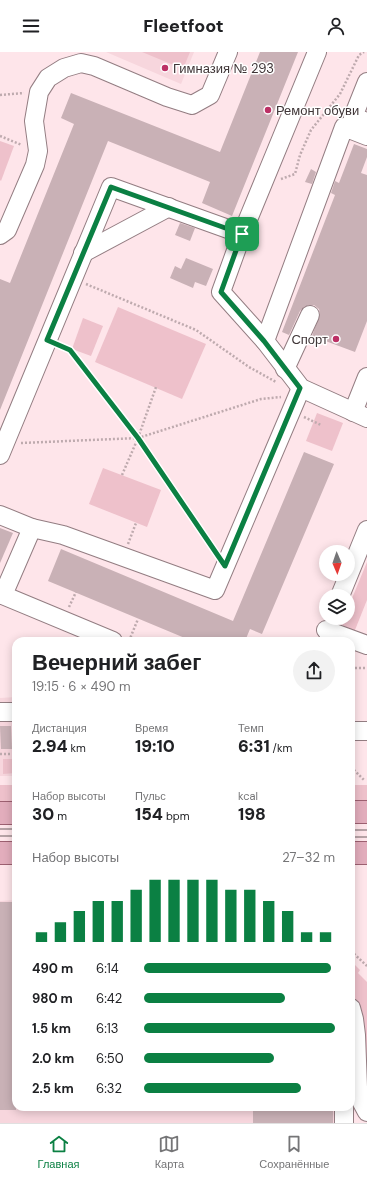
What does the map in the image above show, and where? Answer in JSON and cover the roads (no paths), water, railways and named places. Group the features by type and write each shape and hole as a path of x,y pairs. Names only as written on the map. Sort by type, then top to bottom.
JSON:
{"main road":[{"path":"355,812 367,812"},
{"path":"0,813 12,813"},
{"path":"0,853 12,853"},
{"path":"355,853 367,853"}],"street":[{"path":"0,235 7,230 35,165 38,151 34,121 39,92 48,78 64,68 81,63 94,66 167,97 192,105 210,95 228,52"},
{"path":"317,52 242,234 221,292 264,341 283,377 300,388 360,415 367,377"},
{"path":"367,82 353,117 367,122"},
{"path":"264,341 344,127 367,136"},
{"path":"1,448 111,187 242,234"},
{"path":"83,253 169,207"},
{"path":"283,377 310,315"},
{"path":"0,515 32,528 63,535 124,556 215,590 300,388"},
{"path":"32,528 1,594 104,637"},
{"path":"343,589 367,530"},
{"path":"326,630 345,637"},
{"path":"355,641 367,645"},
{"path":"0,712 12,712"},
{"path":"355,731 367,731"},
{"path":"355,1027 358,1087 360,1099 367,1112"},
{"path":"344,1111 344,1123"}],"tram line":[{"path":"0,829 12,829"},
{"path":"355,830 367,830"},
{"path":"0,836 12,836"},
{"path":"355,837 367,837"}],"place":[{"name":"Гимназия № 293","path":"165,68"},
{"name":"Ремонт обуви","path":"268,110"},
{"name":"Спорт","path":"336,339"}]}
